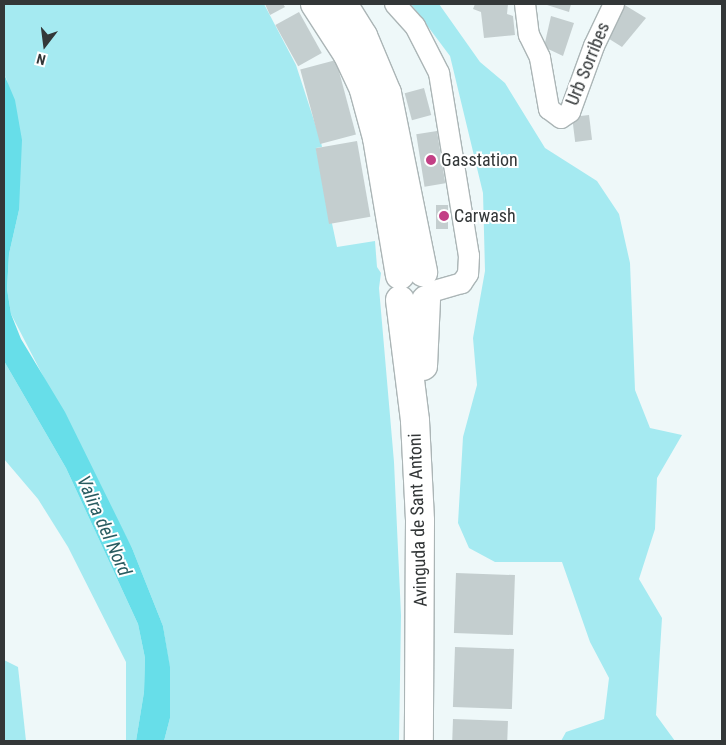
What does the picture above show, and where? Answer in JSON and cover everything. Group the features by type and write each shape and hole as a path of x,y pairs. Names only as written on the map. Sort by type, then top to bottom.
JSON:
{"main road":[{"name":"Avinguda de Sant Antoni","path":"315,4 348,55 364,90 416,288 415,421 420,521 419,741"},
{"name":"Avinguda de Sant Antoni","path":"343,4 363,36 387,94 416,288 430,440 433,612 431,741"}],"street":[{"path":"395,4 415,26 438,73 469,256 468,274 462,283 416,288"},
{"name":"Urb Sorribes","path":"525,4 529,35 540,58 549,109 561,118 570,112 594,46 614,4"}],"shaded area":[{"path":"4,4 264,4 296,65 321,142 322,147 316,148 337,247 375,241 377,267 381,273 379,288 394,462 401,615 399,741 164,741 170,718 170,670 163,626 132,548 11,314 7,289 9,254 19,210 7,80 4,74"},
{"path":"411,4 439,4 480,62 505,83 545,148 597,181 619,214 630,263 635,390 650,428 682,435 657,478 655,529 639,579 662,618 656,715 675,741 561,741 566,732 604,719 609,678 590,642 562,562 495,562 469,548 458,523 463,437 477,385 473,338 485,271 483,193 450,56"},
{"path":"4,361 66,468 138,624 145,658 144,692 136,741 126,741 126,662 68,547 38,499 4,459"},
{"path":"4,660 18,667 26,741 4,741"}],"water":[{"name":"Valira del Nord","path":"4,74 15,100 22,140 19,210 9,254 7,289 11,314 21,339 65,412 132,548 163,626 170,667 170,718 164,741 136,741 144,692 145,658 138,624 66,468 4,361"}],"building":[{"path":"265,4 283,4 285,7 270,15"},
{"path":"475,4 508,4 507,14 513,16 515,35 484,38 481,12 473,9"},
{"path":"544,4 571,4 569,12"},
{"path":"623,4 646,18 622,47 603,35"},
{"path":"299,12 322,53 298,66 275,25"},
{"path":"551,16 574,23 563,56 544,47"},
{"path":"336,60 356,134 320,144 300,70"},
{"path":"424,88 431,115 412,120 405,93"},
{"path":"589,115 592,140 575,142 572,117"},
{"name":"Gasstation","path":"437,131 445,183 425,187 416,134"},
{"path":"357,141 370,217 329,224 316,148"},
{"name":"Carwash","path":"436,205 448,205 448,229 436,229"},
{"path":"456,573 515,575 513,635 454,633"},
{"path":"455,647 514,649 512,709 453,707"},
{"path":"453,719 508,721 507,741 452,741"}],"place":[{"name":"Gasstation","path":"431,160"},
{"name":"Carwash","path":"444,216"}]}
